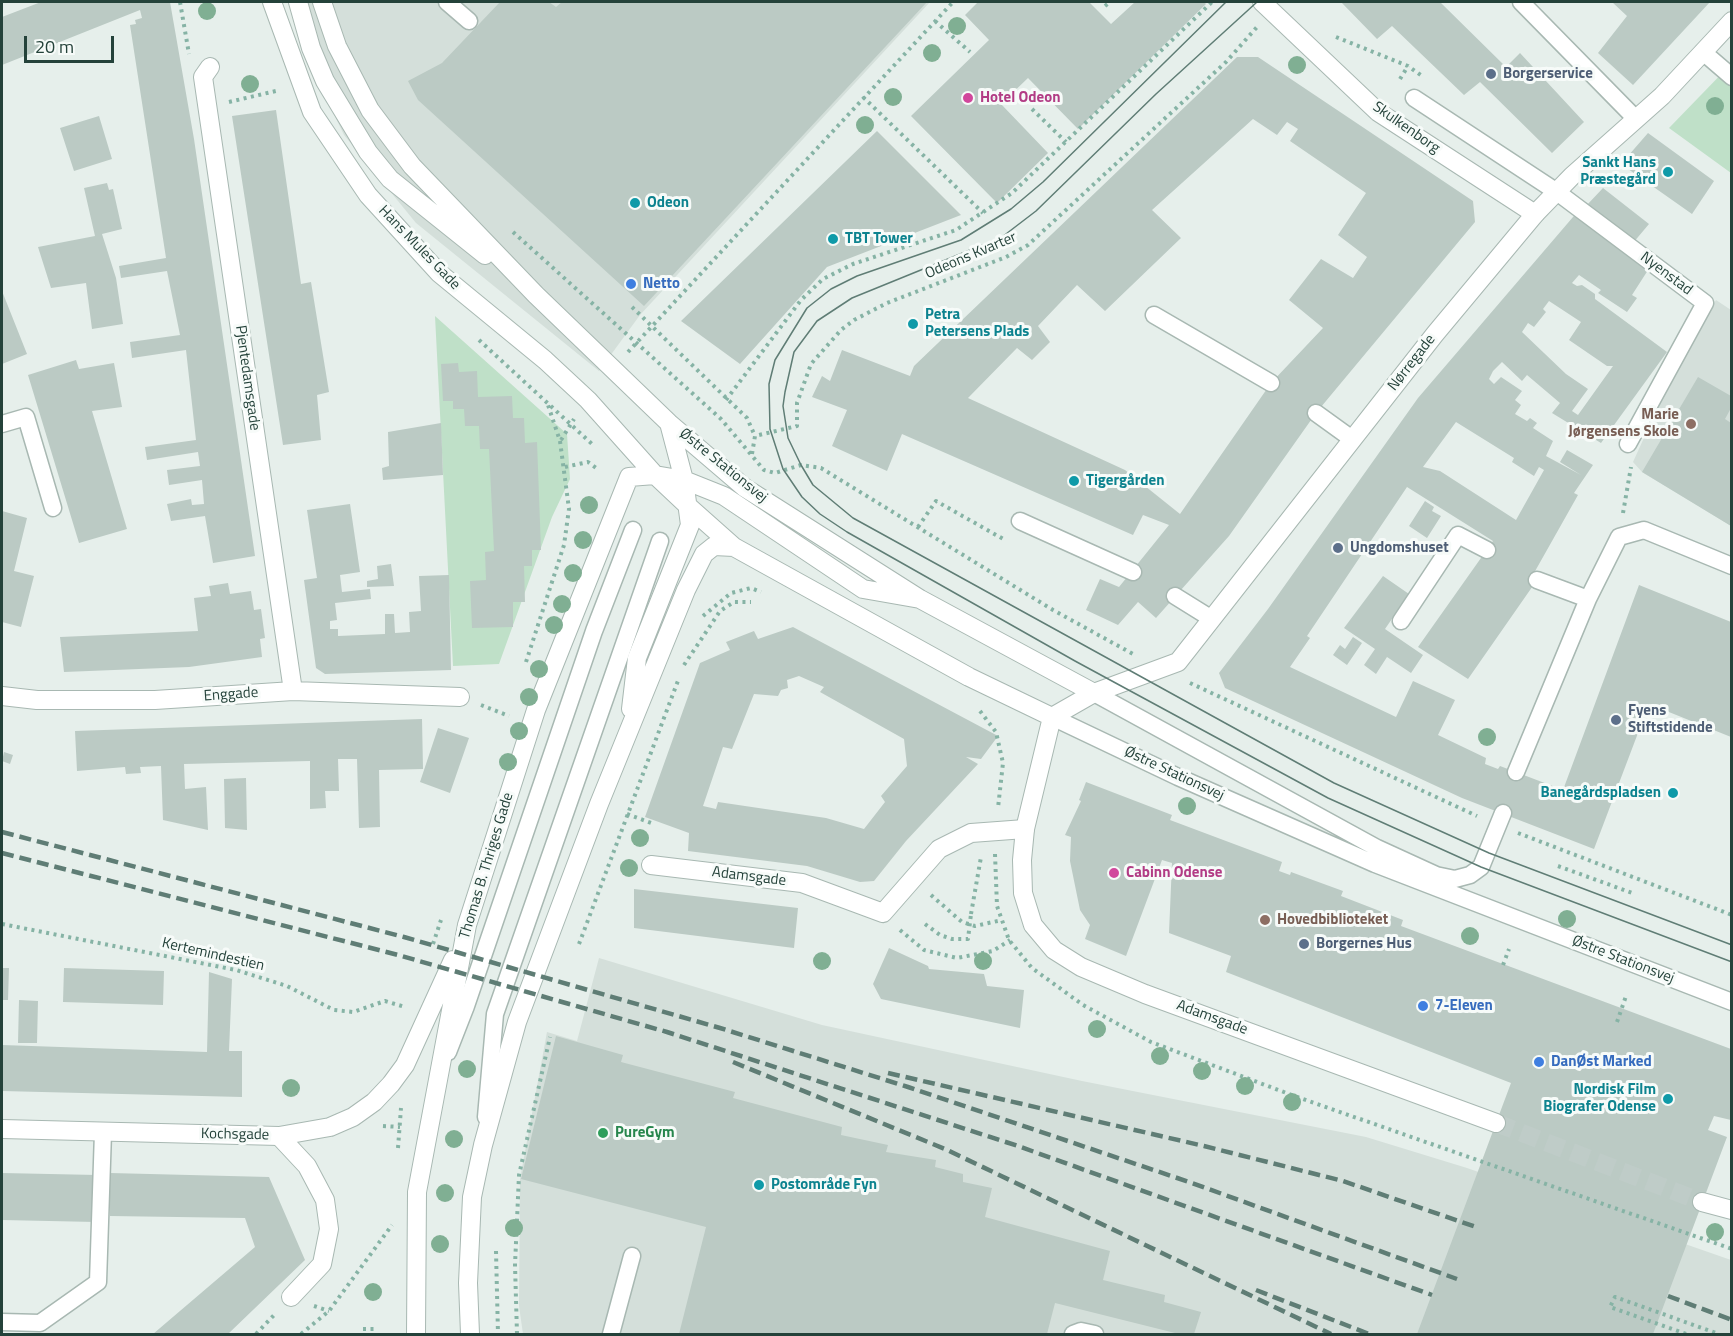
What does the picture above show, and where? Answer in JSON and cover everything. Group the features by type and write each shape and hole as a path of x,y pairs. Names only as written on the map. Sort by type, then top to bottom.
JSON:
{"street":[{"name":"Hans Mules Gade","path":"272,2 312,112 368,195 440,273 545,360 588,400 655,475"},
{"path":"298,2 311,48 326,81 368,152 390,178 536,295"},
{"path":"322,2 338,46 370,110 412,166 536,295 615,368 669,423 684,480 690,525 637,658 627,735"},
{"name":"Skulkenborg","path":"1271,5 1378,112 1535,214"},
{"name":"Nørregade","path":"1094,693 1162,670 1178,662 1352,439 1535,214 1636,119 1731,21"},
{"name":"Pjentedamsgade","path":"210,68 203,77 293,691"},
{"name":"Østre Stationsvej","path":"669,423 746,488 920,599 1094,693"},
{"path":"655,475 684,480 724,496 863,589 920,599"},
{"name":"Østre Stationsvej","path":"655,475 734,546 969,676 1052,717"},
{"name":"Thomas B. Thriges Gade","path":"416,1335 417,1192 467,925 536,710 622,490 629,477 655,475"},
{"path":"470,1335 468,1283 472,1197 483,1145 518,1022 627,735 686,590 704,554 714,546 734,546"},
{"name":"Enggade","path":"2,696 37,700 155,700 293,691 460,697"},
{"path":"1052,717 1094,693"},
{"name":"Adamsgade","path":"1052,717 1025,829 1022,860 1023,893 1033,925 1054,950 1081,967 1145,994 1496,1122"},
{"path":"883,913 939,849 970,833 1025,829"},
{"name":"Adamsgade","path":"651,865 802,883 883,913"},
{"path":"279,1136 330,1127 353,1117 374,1102 391,1084 405,1065 435,1003 467,925"},
{"name":"Kochsgade","path":"2,1129 279,1136 307,1166 325,1200 329,1229 322,1264 291,1297"},
{"path":"1702,1202 1731,1210"}],"lane":[{"path":"447,2 469,21"},
{"path":"1521,2 1636,119"},
{"path":"1702,52 1731,77"},
{"name":"Skulkenborg","path":"1414,98 1557,192"},
{"name":"Nyenstad","path":"1557,192 1705,303 1630,451"},
{"path":"1154,315 1271,383"},
{"path":"1316,413 1352,439"},
{"path":"2,424 26,417 53,508"},
{"path":"1020,521 1134,572"},
{"path":"436,1081 466,1006 590,642 633,530"},
{"path":"1516,771 1588,599 1619,537 1644,530 1731,566"},
{"path":"1401,621 1458,535 1487,550"},
{"path":"483,1145 495,1014 660,540"},
{"path":"1537,580 1588,599"},
{"path":"1175,596 1212,619"},
{"name":"Østre Stationsvej","path":"1094,693 1377,849 1436,875"},
{"name":"Østre Stationsvej","path":"1052,717 1178,777 1375,864 1731,1002"},
{"path":"1375,864 1455,879 1470,875 1481,867 1501,819"},
{"path":"2,1322 40,1323 98,1282 103,1132"},
{"path":"611,1335 632,1256"},
{"path":"1073,1335 1080,1331 1095,1335"}],"path":[{"path":"180,2 191,63 210,68"},
{"path":"637,342 953,2"},
{"path":"1106,6 1110,2"},
{"name":"Odeons Kvarter","path":"726,400 801,300 823,279 853,264 956,230 1012,193 1212,2"},
{"name":"Odeons Kvarter","path":"755,436 796,429 797,403 811,364 841,330 887,303 1006,257 1028,245 1226,62 1271,5"},
{"path":"935,21 970,52"},
{"path":"255,96 265,94"},
{"path":"863,97 983,213"},
{"path":"1032,109 1066,142"},
{"path":"507,227 721,419 769,473 801,465 821,468 1053,610 1162,670 1501,819 1731,915"},
{"path":"632,307 747,418 755,436 752,455"},
{"path":"524,670 564,545 569,509 560,441 548,405 569,425 560,441"},
{"path":"1619,537 1630,451"},
{"path":"564,467 588,462 599,470"},
{"path":"918,527 936,501 1004,541 1020,521"},
{"path":"701,618 732,593 751,588 771,595"},
{"path":"579,944 685,663 720,611 734,602 751,602"},
{"path":"975,704 996,732 1003,763 996,831"},
{"path":"509,716 513,705"},
{"path":"643,820 654,824"},
{"path":"925,924 940,935 952,939 968,939 981,857"},
{"path":"1558,866 1635,894"},
{"path":"931,895 962,922 975,926 1002,920"},
{"path":"883,913 924,950 957,958 993,951"},
{"name":"Kertemindestien","path":"2,924 236,969 288,986 334,1010 353,1012 385,1001 412,1009"},
{"path":"1503,965 1509,950"},
{"path":"1069,995 1151,1042 1297,1097 1731,1249"},
{"path":"1617,1022 1626,996"},
{"path":"517,1335 514,1264 519,1174 550,1037"},
{"path":"301,1335 329,1311 393,1225"},
{"path":"1686,1335 1610,1307 1615,1297 1719,1335"},
{"path":"363,1329 374,1329"}],"shaded area":[{"name":"Odeon","path":"290,2 930,2 640,315 599,371 416,223 344,135 303,50"},
{"name":"Marie Jørgensens Skole","path":"1716,300 1731,310 1731,526 1642,472 1633,462 1668,385"},
{"path":"599,958 822,1025 1082,1081 1366,1137 1467,1168 1731,1260 1731,1334 523,1334 519,1306 520,1179 547,1032 577,1041"}],"green space":[{"path":"1731,64 1731,173 1669,128"},
{"path":"435,316 567,434 570,479 552,517 499,664 453,666"}],"building":[{"path":"41,2 170,2 194,139 255,556 213,563 205,516 171,521 167,504 191,499 192,505 204,504 202,480 169,485 167,470 200,466 198,452 147,460 145,447 196,440 186,350 132,358 130,342 180,335 167,271 121,278 119,266 166,258 130,25 136,24 135,20 142,18 140,10 2,65 2,17"},
{"name":"Odeon","path":"500,2 549,2 556,7 562,2 927,2 644,306 418,100 408,81 442,63"},
{"name":"Hotel Odeon","path":"978,2 1089,2 1111,24 1135,2 1204,2 1206,4 1078,129 1028,78 1001,104 1048,153 997,203 911,116 989,40 965,15"},
{"name":"Borgerservice","path":"1341,2 1440,2 1506,67 1520,53 1584,122 1552,153 1480,82 1464,95 1392,26 1377,39"},
{"path":"1612,2 1710,2 1633,85 1598,53 1627,16"},
{"path":"1237,57 1258,57 1473,201 1475,222 1316,413 1229,536 1156,618 1138,602 1118,625 1086,610 1100,579 1119,587 1169,525 1143,515 1133,535 902,434 887,471 832,446 847,410 812,397 822,376 830,381 842,350 910,376 914,366","holes":["1253,119 1277,135 1287,122 1298,129 1290,141 1366,193 1338,235 1367,257 1353,278 1321,259 1289,300 1323,328 1271,383 1180,514 1125,470 968,398 1017,348 1032,360 1050,342 1038,326 1077,285 1105,311 1181,238 1152,210"]},
{"path":"276,110 301,284 311,282 329,392 317,395 321,440 283,445 232,116"},
{"path":"99,116 112,159 74,171 60,128"},
{"name":"TBT Tower","path":"877,131 961,215 827,267 740,364 681,321"},
{"name":"Sankt Hans Præstegård","path":"1648,133 1714,181 1692,214 1621,164"},
{"path":"107,183 109,190 113,189 122,229 102,234 116,278 123,324 92,329 86,283 51,288 38,247 95,236 84,188"},
{"path":"1603,188 1649,224 1633,243 1586,206"},
{"path":"1579,210 1650,267 1632,295 1637,298 1627,312 1598,293 1601,290 1579,275 1572,283 1577,286 1582,285 1595,294 1595,299 1667,352 1601,443 1552,413 1560,403 1527,375 1522,381 1502,362 1489,379 1494,384 1501,377 1522,391 1515,400 1521,405 1515,414 1527,421 1530,418 1537,423 1533,428 1553,441 1546,456 1581,475 1560,462 1567,450 1593,465 1574,493 1578,495 1534,573 1537,580 1468,679 1418,647 1493,541 1407,487 1307,636 1310,638 1290,667 1396,717 1413,681 1455,700 1438,735 1486,758 1485,764 1498,769 1500,766 1563,790 1639,585 1731,622 1731,737 1649,704 1594,849 1462,798 1225,688 1219,673 1268,609 1418,398","holes":["1549,301 1581,322 1569,340 1607,366 1613,366 1578,415 1572,411 1588,389 1566,374 1522,332 1528,323 1534,327 1546,312 1543,309","1456,422 1514,458 1512,462 1534,476 1539,467 1544,470 1516,520 1440,471 1423,467"]},
{"path":"2,291 27,354 2,364"},
{"path":"76,360 79,369 114,363 122,407 92,411 127,529 79,543 28,375"},
{"path":"458,363 459,372 477,371 478,397 512,396 513,418 524,418 525,443 537,442 541,550 532,550 532,566 524,566 525,602 513,602 513,627 472,628 470,581 486,580 485,552 494,551 489,449 480,449 479,426 465,426 464,409 453,409 453,401 443,401 441,364"},
{"name":"Marie Jørgensens Skole","path":"1698,377 1731,396 1731,408 1725,419 1731,423 1731,526 1642,472"},
{"path":"441,423 443,475 383,480 382,468 389,466 388,432"},
{"path":"1425,501 1434,507 1432,511 1441,516 1427,538 1409,526"},
{"path":"350,504 360,572 340,575 342,592 370,589 371,599 335,603 337,620 330,621 330,629 338,629 338,636 385,634 385,614 394,614 395,633 410,632 409,612 421,611 419,576 449,575 451,670 325,674 316,668 304,580 317,578 307,510"},
{"path":"2,511 27,518 14,571 34,576 21,627 2,622"},
{"path":"391,564 394,586 367,587 367,581 378,579 377,566"},
{"path":"1383,576 1409,594 1385,629 1423,655 1411,673 1387,657 1376,674 1364,665 1375,649 1344,628"},
{"path":"228,583 230,594 251,591 254,610 261,609 265,638 260,639 262,657 189,667 64,672 60,637 198,631 194,598 211,596 209,586"},
{"path":"793,627 998,736 981,759 966,757 978,764 906,841 874,881 860,882 807,866 688,851 689,833 645,817 700,663 730,650 726,642 754,631 758,639","holes":["799,676 824,687 820,692 904,739 907,766 881,796 885,802 864,829 826,818 718,802 716,809 703,806 723,747 732,749 754,694 778,696 781,690 788,688 787,680"]},
{"path":"1353,637 1362,643 1347,665 1333,655 1340,645 1345,649"},
{"path":"422,719 423,769 379,770 380,827 359,828 357,759 338,759 339,791 325,791 326,808 310,809 310,761 184,764 185,789 206,787 208,830 163,820 161,766 140,767 141,773 126,774 125,767 77,771 75,731"},
{"path":"438,728 469,738 450,793 420,782"},
{"path":"4,752 13,755 10,764 2,761"},
{"path":"246,778 247,830 225,828 224,779"},
{"path":"1086,782 1172,815 1170,820 1282,862 1279,871 1290,875 1291,872 1343,891 1341,896 1403,920 1401,926 1731,1049 1731,1120 1714,1116 1708,1130 1727,1137 1653,1334 1417,1334 1511,1083 1226,972 1231,956 1169,933 1172,863 1162,860 1126,956 1085,939 1090,925 1080,910 1070,861 1071,837 1065,835 1081,801 1079,800"},
{"path":"634,889 798,908 794,948 634,928"},
{"path":"889,948 928,966 929,969 984,974 987,986 1024,990 1020,1028 881,999 873,984"},
{"path":"2,968 9,968 8,1000 2,1000"},
{"path":"64,968 164,971 163,1005 63,1002"},
{"path":"209,972 232,979 229,1051 242,1051 242,1097 2,1091 2,1045 207,1052"},
{"path":"19,1000 38,1001 37,1043 18,1043"},
{"name":"Postområde Fyn","path":"556,1036 623,1055 621,1062 735,1092 733,1098 842,1127 841,1135 888,1145 886,1152 936,1160 935,1167 963,1174 963,1182 992,1188 985,1217 1110,1251 1103,1280 1165,1295 1164,1302 1201,1312 1194,1334 1179,1334 1055,1303 1047,1334 679,1334 706,1227 521,1179"},
{"path":"2,1173 97,1175 96,1222 2,1220"},
{"path":"110,1173 269,1177 305,1260 228,1334 153,1334 255,1247 245,1218 110,1216"}],"tunnel":[{"path":"1496,1123 1702,1202"}],"tram line":[{"path":"1226,2 1043,182 1011,209 961,240 857,276 831,289 807,308 775,360 769,384 770,429 783,469 802,497 820,514 847,532 1075,661 1328,798 1481,867 1732,962"},
{"path":"1257,2 1156,94 1036,211 1002,237 852,298 817,321 794,352 783,406 788,438 801,465 813,485 853,518 1334,783 1489,853 1732,945"}],"railway":[{"path":"2,832 404,937 720,1028 908,1087 1192,1183 1457,1279"},
{"path":"2,853 398,955 667,1032 1018,1146 1432,1295"},
{"path":"733,1062 945,1149 1331,1334"},
{"path":"888,1073 1204,1146 1343,1181 1476,1227"},
{"path":"1256,1290 1369,1334"},
{"path":"1668,1296 1732,1320"}],"place":[{"name":"Borgerservice","path":"1491,74"},
{"name":"Hotel Odeon","path":"968,98"},
{"name":"Sankt Hans Præstegård","path":"1668,172"},
{"name":"Odeon","path":"635,203"},
{"name":"TBT Tower","path":"833,239"},
{"name":"Netto","path":"631,284"},
{"name":"Petra Petersens Plads","path":"913,324"},
{"name":"Marie Jørgensens Skole","path":"1691,424"},
{"name":"Tigergården","path":"1074,481"},
{"name":"Ungdomshuset","path":"1338,548"},
{"name":"Fyens Stiftstidende","path":"1616,720"},
{"name":"Banegårdspladsen","path":"1673,793"},
{"name":"Cabinn Odense","path":"1114,873"},
{"name":"Hovedbiblioteket","path":"1265,920"},
{"name":"Borgernes Hus","path":"1304,944"},
{"name":"7-Eleven","path":"1423,1006"},
{"name":"DanØst Marked","path":"1539,1062"},
{"name":"Nordisk Film Biografer Odense","path":"1668,1099"},
{"name":"PureGym","path":"603,1133"},
{"name":"Postområde Fyn","path":"759,1185"}]}
